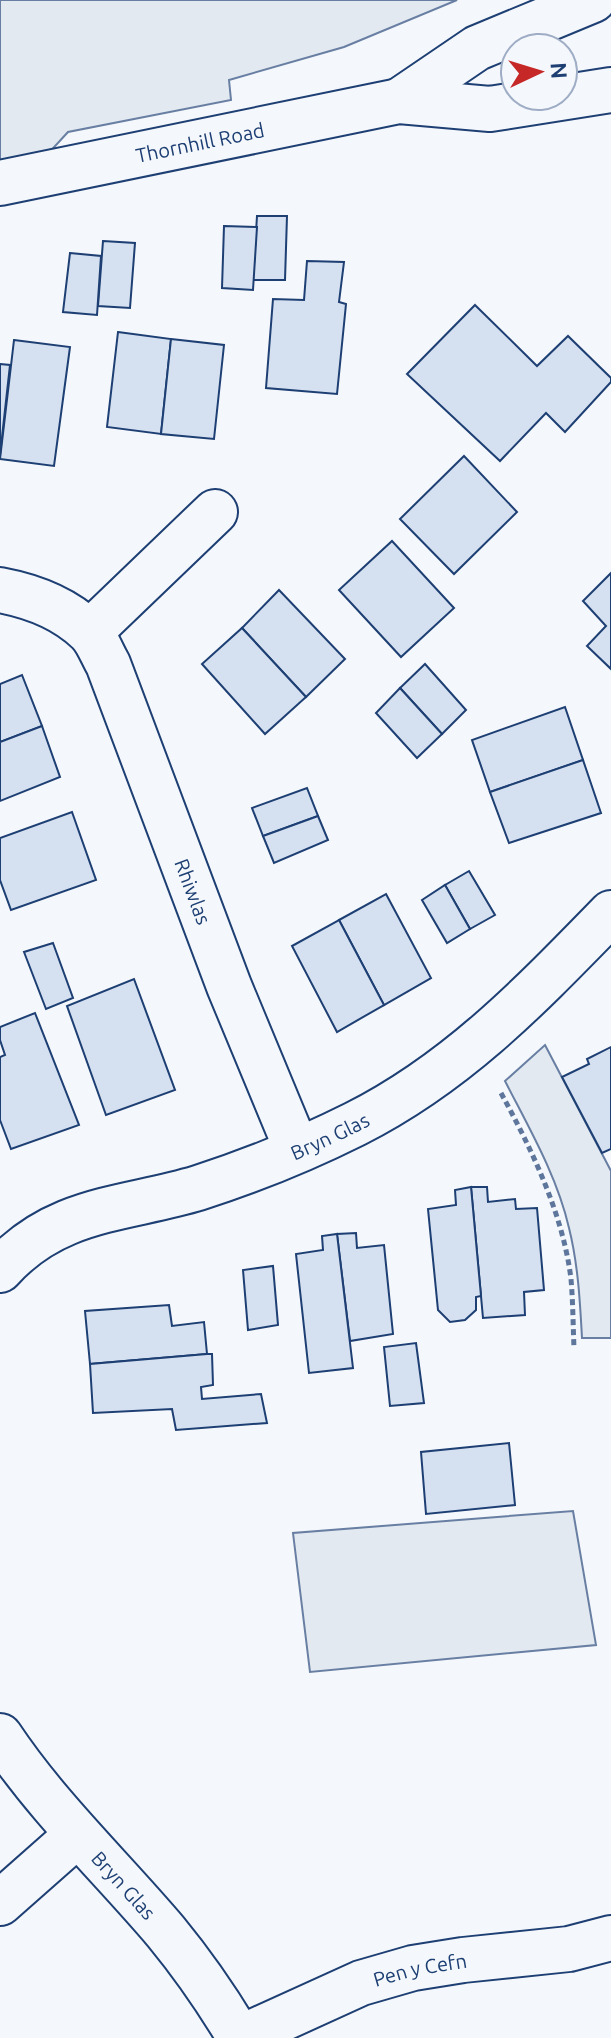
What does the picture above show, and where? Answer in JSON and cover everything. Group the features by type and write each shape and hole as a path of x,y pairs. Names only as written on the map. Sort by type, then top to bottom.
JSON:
{"street":[{"name":"Thornhill Road","path":"399,101 477,48 593,0"},
{"name":"Thornhill Road","path":"0,183 399,101 490,109 611,90"},
{"path":"90,632 215,512"},
{"name":"Rhiwlas","path":"0,590 29,595 61,612 90,632 108,664 212,943 297,1150"},
{"name":"Bryn Glas","path":"0,1270 45,1233 82,1215 196,1188 297,1150 413,1092 513,1013 611,913"},
{"name":"Bryn Glas","path":"0,1736 77,1835 167,1933 216,1996 240,2038"},
{"path":"0,1903 77,1835"},
{"name":"Pen y Cefn","path":"240,2038 361,1983 413,1968 569,1949 611,1938"}],"path":[{"path":"499,1090 525,1137 555,1211 570,1277 574,1348"}],"shaded area":[{"path":"0,0 457,0 344,47 229,80 231,100 68,132 46,156 0,175"},
{"path":"545,1045 611,1171 611,1338 582,1338 577,1269 564,1209 542,1153 505,1081"},
{"path":"573,1511 596,1645 310,1672 293,1533"}],"building":[{"path":"257,216 287,216 285,280 253,280"},
{"path":"224,226 257,227 253,290 222,288"},
{"path":"103,241 135,243 130,308 98,306"},
{"path":"70,253 101,256 97,315 63,312"},
{"path":"307,261 344,262 339,302 346,304 337,394 266,388 273,299 304,300"},
{"path":"475,305 537,366 568,336 611,378 611,382 565,432 546,413 500,461 407,374"},
{"path":"118,332 171,339 161,434 107,427"},
{"path":"171,339 224,345 214,439 161,434"},
{"path":"14,340 70,347 54,466 0,459"},
{"path":"0,364 10,365 0,455"},
{"path":"464,456 517,512 454,574 400,519"},
{"path":"392,541 454,608 401,657 339,590"},
{"path":"611,573 611,669 587,646 606,626 583,601"},
{"path":"279,590 345,659 306,697 242,628"},
{"path":"242,628 306,697 265,734 202,664"},
{"path":"425,664 466,710 442,734 400,688"},
{"path":"22,675 42,726 0,742 0,684"},
{"path":"400,688 442,734 417,758 376,713"},
{"path":"565,707 583,760 490,792 472,740"},
{"path":"42,726 60,777 0,801 0,742"},
{"path":"583,760 601,813 509,843 490,792"},
{"path":"307,788 318,816 263,836 252,808"},
{"path":"72,812 96,880 11,910 0,880 0,838"},
{"path":"318,816 328,840 274,863 263,836"},
{"path":"469,871 495,915 470,929 445,885"},
{"path":"445,885 470,929 447,943 422,900"},
{"path":"386,894 431,978 384,1005 339,920"},
{"path":"339,920 384,1005 337,1032 292,946"},
{"path":"53,943 73,998 46,1009 24,952"},
{"path":"134,979 175,1090 106,1115 67,1006"},
{"path":"35,1013 79,1125 11,1149 0,1120 0,1057 5,1055 0,1027"},
{"path":"611,1047 611,1149 602,1153 562,1077 589,1064 587,1059"},
{"path":"471,1187 487,1187 488,1202 515,1199 516,1209 537,1208 544,1290 524,1292 525,1315 483,1318"},
{"path":"471,1187 481,1296 476,1297 476,1310 465,1320 450,1322 438,1310 428,1209 456,1205 455,1190"},
{"path":"356,1233 357,1248 384,1245 393,1334 350,1341 337,1234"},
{"path":"337,1234 353,1368 309,1373 296,1254 323,1250 322,1236"},
{"path":"273,1266 278,1325 248,1330 243,1270"},
{"path":"169,1305 172,1326 204,1322 207,1354 90,1364 85,1311"},
{"path":"416,1343 424,1403 390,1406 384,1347"},
{"path":"212,1354 213,1385 201,1387 202,1399 261,1394 267,1423 176,1430 172,1409 93,1413 90,1364"},
{"path":"509,1443 515,1505 426,1514 421,1452"}]}
